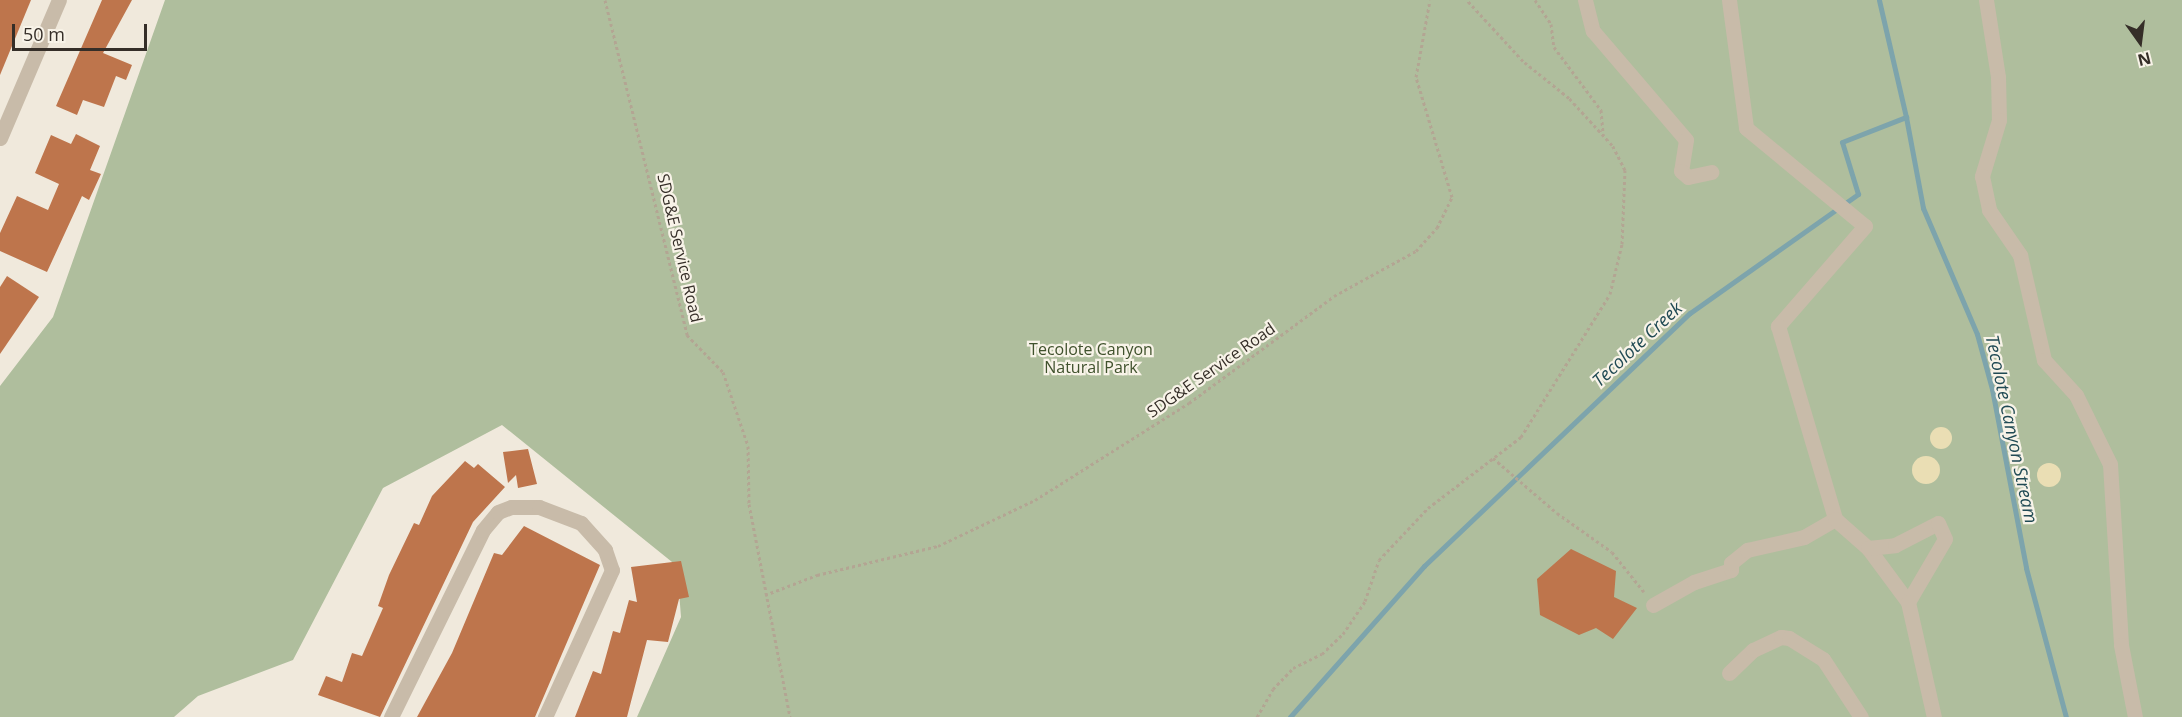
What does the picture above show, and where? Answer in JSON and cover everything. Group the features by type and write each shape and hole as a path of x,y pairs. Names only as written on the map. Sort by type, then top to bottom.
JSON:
{"street":[{"path":"0,138 59,0"},
{"path":"1585,0 1593,31 1686,140 1681,171 1688,177 1711,172"},
{"path":"1729,0 1746,128 1865,226 1778,326 1835,519 1868,548 1908,603 1934,717"},
{"path":"1986,0 1998,77 1999,120 1982,176 1989,210 2020,255 2044,360 2076,395 2109,464 2121,645 2135,717"},
{"path":"391,717 483,530 498,512 511,507 539,507 581,523 605,550 612,570 544,717"},
{"path":"1653,605 1694,582 1731,570 1731,563 1747,550 1804,537 1835,519"},
{"path":"1868,548 1895,545 1928,526 1942,526 1945,539 1908,603"},
{"path":"1729,674 1752,650 1781,637 1808,647 1823,659 1861,717"}],"path":[{"name":"SDG&E Service Road","path":"605,0 687,335 723,372 748,446 749,504 790,717"},
{"name":"SDG&E Service Road","path":"765,595 817,575 938,546 1035,500 1189,402 1334,296 1416,251 1437,228 1452,196 1416,77 1430,0"},
{"path":"1257,717 1273,689 1293,668 1322,654 1343,634 1388,552 1428,508 1521,436 1610,294 1622,244 1625,170 1603,135 1467,0"},
{"path":"1535,0 1551,24 1554,48 1601,110 1603,135"},
{"path":"1493,458 1612,552 1653,605"}],"green space":[{"name":"Tecolote Canyon Natural Park","path":"165,0 2182,0 2182,717 637,717 681,617 677,566 502,425 383,488 293,660 198,696 174,717 0,717 0,386 53,317"}],"sand":[{"path":"1937,427 1945,427 1952,434 1952,442 1945,449 1937,449 1930,442 1930,434"},
{"path":"1926,456 1936,460 1940,470 1936,480 1926,484 1916,480 1912,470 1916,460"},
{"path":"2049,463 2057,467 2061,475 2057,483 2049,487 2041,483 2037,475 2041,467"}],"building":[{"path":"0,0 31,0 0,75"},
{"path":"102,0 132,0 103,53 132,65 126,80 116,76 104,107 83,100 77,115 56,106"},
{"path":"76,134 100,146 90,170 101,174 89,200 82,196 47,272 0,251 0,233 17,196 48,210 59,184 35,173 51,135 71,144"},
{"path":"7,276 39,297 0,354 0,287"},
{"path":"528,449 537,484 518,488 516,475 508,483 503,452"},
{"path":"465,461 474,468 478,464 505,487 473,522 380,717 318,695 326,676 342,682 352,653 362,656 383,608 378,606 389,575 414,523 419,525 432,496"},
{"path":"524,526 600,565 535,717 417,717 452,653 494,553 502,555"},
{"path":"1571,549 1616,571 1614,597 1637,608 1613,639 1596,628 1579,635 1540,615 1537,579"},
{"path":"681,561 689,597 679,599 668,642 647,640 627,717 575,717 593,671 601,674 613,631 620,633 629,600 637,602 631,567"}],"waterway":[{"name":"Tecolote Creek","path":"1290,717 1424,566 1690,313 1858,194 1842,142 1906,117 1879,0"},
{"name":"Tecolote Canyon Stream","path":"1906,117 1923,208 1977,334 1992,389 2026,568 2066,717"}]}
